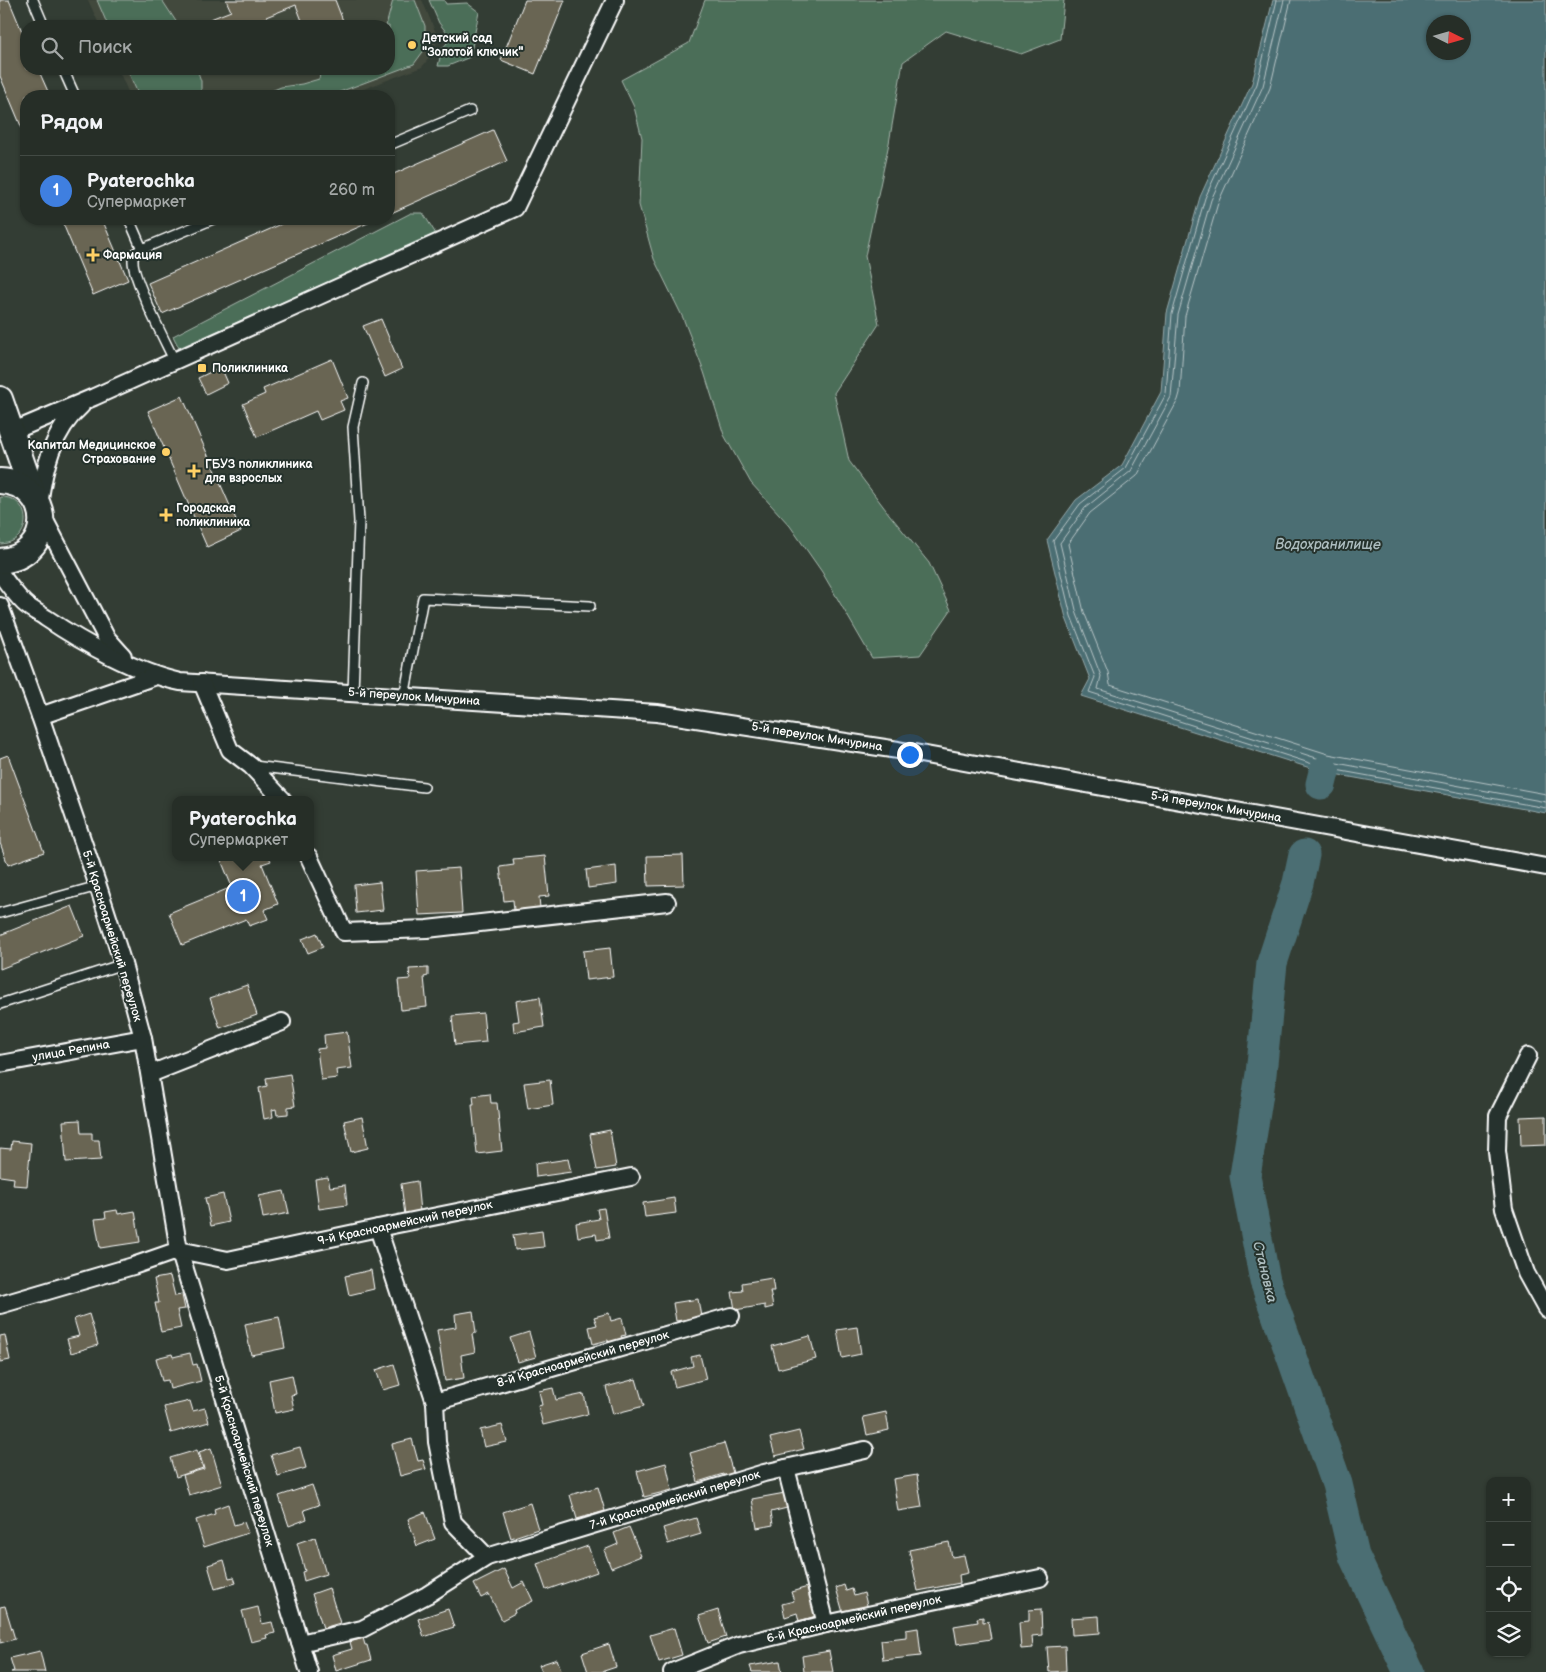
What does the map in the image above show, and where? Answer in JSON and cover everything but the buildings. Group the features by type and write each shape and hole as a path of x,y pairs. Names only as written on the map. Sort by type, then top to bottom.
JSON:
{"street":[{"path":"11,432 94,397 516,208 614,0"},
{"path":"38,505 47,463 60,431 68,418 79,407 94,397"},
{"path":"0,399 38,505 41,530 32,546 18,558 0,561"},
{"path":"0,481 18,484 27,490 38,505"},
{"name":"5-й переулок Мичурина","path":"38,505 106,637 118,652 148,673"},
{"name":"5-й переулок Мичурина","path":"0,573 24,604 86,643 148,673 180,682 657,713 898,750 1546,867"},
{"name":"5-й Красноармейский переулок","path":"0,606 40,716 123,964 143,1038 179,1250 309,1672"},
{"path":"40,716 148,673"},
{"path":"202,683 230,750 251,766 279,796"},
{"path":"312,861 344,932 428,929 668,902"},
{"path":"150,1074 282,1022"},
{"name":"улица Репина","path":"0,1064 143,1038"},
{"path":"1528,1056 1498,1116 1498,1151 1504,1209 1526,1273 1546,1309"},
{"name":"9-й Красноармейский переулок","path":"179,1250 228,1260 631,1178"},
{"path":"378,1228 435,1402 437,1442 453,1522 487,1557"},
{"path":"0,1305 133,1266 179,1250"},
{"name":"8-й Красноармейский переулок","path":"435,1402 731,1316"},
{"name":"7-й Красноармейский переулок","path":"300,1642 362,1629 427,1595 487,1557 786,1468 865,1450"},
{"path":"786,1468 826,1624"},
{"name":"6-й Красноармейский переулок","path":"672,1672 739,1645 826,1624 1040,1578"}],"lane":[{"path":"33,0 41,20"},
{"path":"66,75 72,90"},
{"path":"395,143 470,112"},
{"path":"132,225 142,249"},
{"path":"174,360 140,285 133,260 135,253 142,249 200,225"},
{"path":"353,693 359,522 353,428 363,383"},
{"path":"404,697 424,598 590,606"},
{"path":"251,766 424,787"},
{"path":"0,913 98,886"},
{"path":"0,1004 123,964"}],"shaded area":[{"name":"Детский сад \"Золотой ключик\"","path":"88,0 422,0 438,38 433,53 422,67 361,90 127,90 121,75 395,75 395,20 97,20"}],"green space":[{"path":"97,0 162,0 175,20 105,20"},
{"path":"393,0 415,0 425,26 425,49 414,64 395,71 395,20 388,20"},
{"path":"429,0 444,0 446,4 467,3 479,12 470,57 448,66 438,66 442,49 451,38 439,23"},
{"path":"705,0 1064,0 1060,39 1021,54 946,31 903,62 889,143 865,256 879,324 834,393 849,461 929,563 951,610 920,655 872,658 822,572 790,526 751,483 724,435 704,372 683,318 654,259 639,205 642,138 634,107 621,80 689,43"},
{"path":"130,75 199,75 201,81 201,90 136,90"},
{"path":"320,75 385,75 345,90 274,90 319,79"},
{"path":"411,213 423,213 436,234 179,348 173,336 388,225 395,225 395,221"},
{"path":"0,497 11,499 19,504 25,520 24,528 19,536 11,542 0,544"}],"water":[{"name":"Водохранилище","path":"1273,0 1546,0 1546,813 1323,772 1081,696 1090,679 1066,618 1047,540 1076,500 1122,465 1161,392 1167,313 1200,197 1252,83"}],"waterway":[{"name":"Становка","path":"1321,784 1324,772"},
{"name":"Становка","path":"1304,855 1298,883 1272,963 1261,1074 1245,1176 1265,1281 1337,1484 1354,1556 1409,1672"}],"place":[{"name":"Детский сад \"Золотой ключик\"","path":"412,45"},
{"name":"Фармация","path":"93,255"},
{"name":"Поликлиника","path":"202,368"},
{"name":"Капитал Медицинское Страхование","path":"166,452"},
{"name":"ГБУЗ поликлиника для взрослых","path":"194,471"},
{"name":"Городская поликлиника","path":"166,515"},
{"name":"Pyaterochka","path":"243,896"}]}
